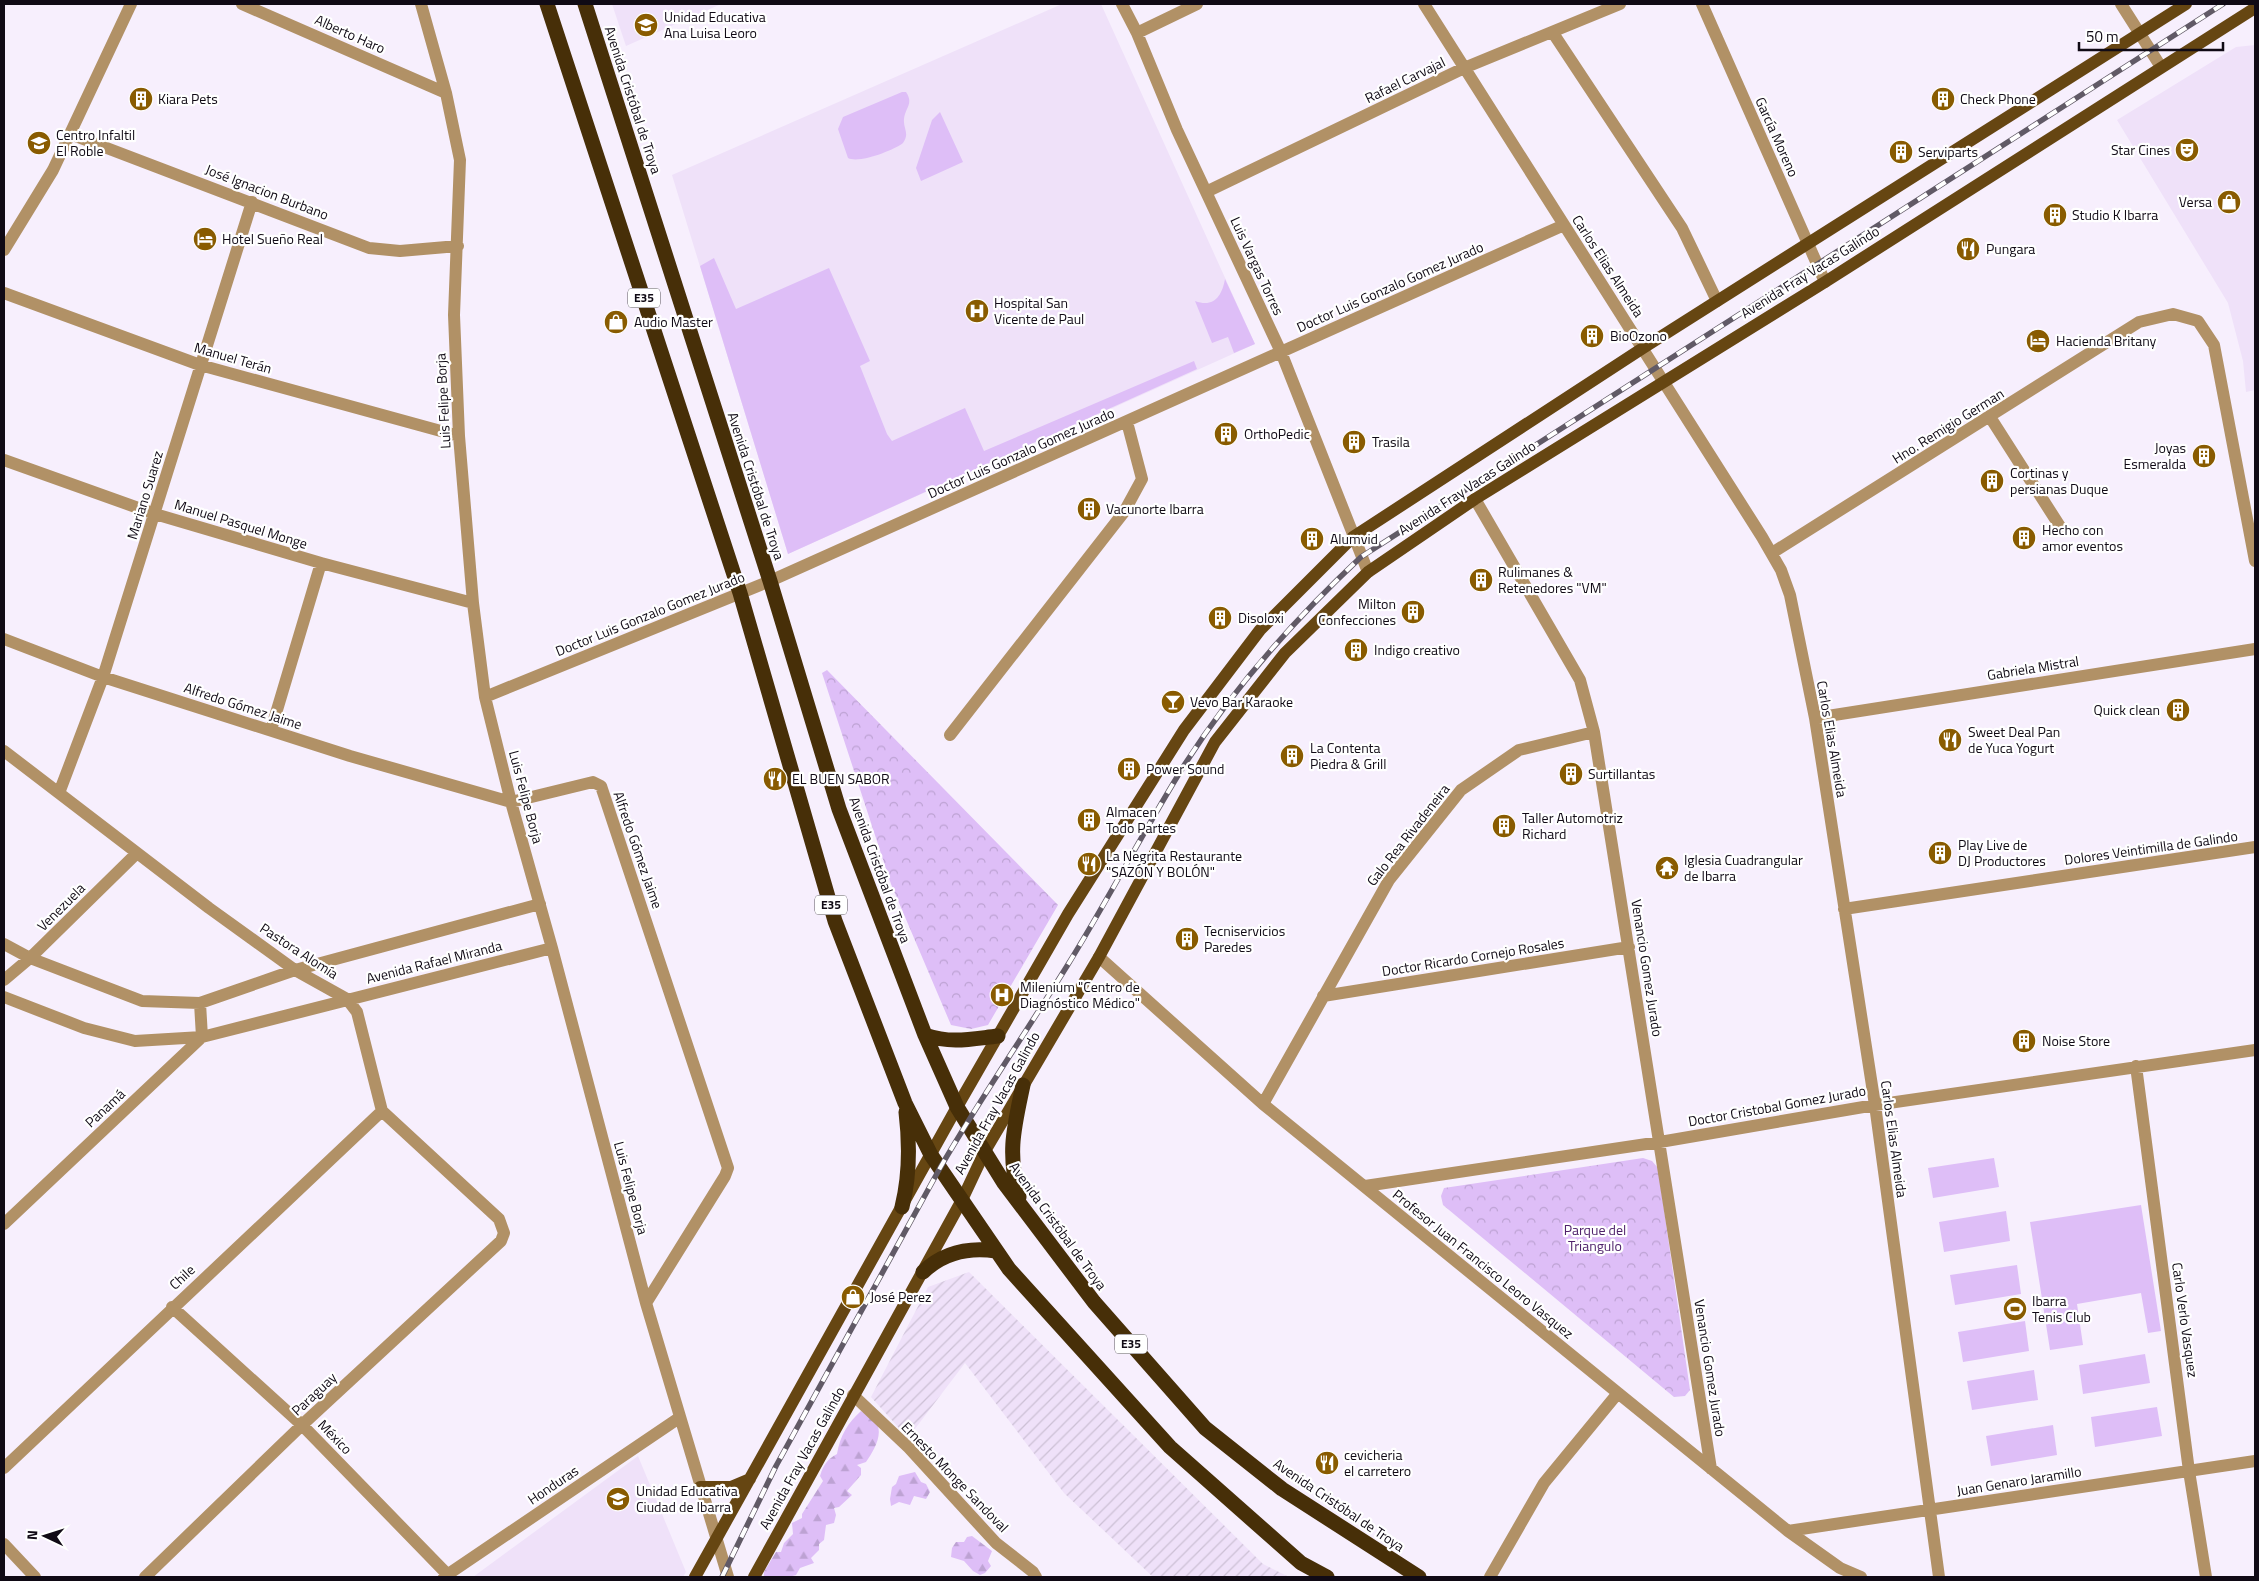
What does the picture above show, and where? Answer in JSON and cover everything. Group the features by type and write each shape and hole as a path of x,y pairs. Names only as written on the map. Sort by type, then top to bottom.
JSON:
{"highway":[{"name":"E35","path":"547,4 740,593 835,921 905,1104 931,1154 1009,1269 1170,1448 1301,1563 1327,1577"},
{"name":"Avenida Cristóbal de Troya","path":"585,4 770,581 839,809 925,1035 957,1107 1004,1183 1094,1302 1205,1428 1282,1489 1419,1577"},
{"path":"925,1035 938,1039 966,1041 998,1036"},
{"path":"1021,1205 1012,1166 1012,1138 1023,1084"},
{"path":"902,1207 908,1181 909,1140 905,1104"},
{"path":"923,1272 932,1263 959,1252 978,1249 996,1251"}],"main road":[{"name":"Avenida Fray Vacas Galindo","path":"695,1577 957,1107 1068,914 1184,730 1260,630 1354,537 1643,348 2186,4"},
{"name":"Avenida Fray Vacas Galindo","path":"754,1577 853,1395 923,1272 962,1200 985,1151 1099,956 1215,742 1285,653 1368,572 1475,499 1826,282 2161,66 2252,12"},
{"path":"700,1487 731,1488 750,1478"}],"street":[{"path":"4,250 53,170 131,4"},
{"name":"Alberto Haro","path":"242,4 446,93"},
{"name":"Luis Felipe Borja","path":"421,4 446,93 460,160 454,315 459,436 473,603 486,697 511,802 552,948 646,1303 728,1577"},
{"name":"Luis Vargas Torres","path":"1122,4 1137,33 1177,130 1281,352 1368,572"},
{"path":"1137,33 1197,4"},
{"name":"Carlos Elias Almeida","path":"1424,4 1782,570 1790,595 1815,718 1875,1105 1939,1577"},
{"name":"Rafael Carvajal","path":"1206,192 1464,68 1620,4"},
{"name":"García Moreno","path":"1702,4 1826,282"},
{"path":"2120,4 2161,66"},
{"path":"1553,33 1682,228 1717,301"},
{"name":"José Ignacion Burbano","path":"70,134 369,248 400,251 458,246"},
{"name":"Mariano Suarez","path":"59,793 103,677 252,202"},
{"name":"Doctor Luis Gonzalo Gomez Jurado","path":"486,697 770,581 1564,225"},
{"name":"Manuel Terán","path":"4,293 200,365 459,436"},
{"name":"Hno. Remigio German","path":"1772,553 1990,418 2139,322 2173,314 2198,321 2214,344 2255,561"},
{"path":"1990,418 2061,528"},
{"path":"950,735 1124,512 1142,479 1127,422"},
{"name":"Manuel Pasquel Monge","path":"4,460 155,514 321,563 473,603"},
{"name":"Venancio Gomez Jurado","path":"1475,499 1580,680 1594,732 1711,1469"},
{"path":"271,730 321,563"},
{"name":"Alfredo Gómez Jaime","path":"4,639 103,677 350,756 511,802 592,782 601,786 728,1168 725,1176 646,1303"},
{"name":"Gabriela Mistral","path":"1815,718 2255,649"},
{"name":"Galo Rea Rivadeneira","path":"1263,1104 1388,880 1461,790 1519,750 1594,732"},
{"name":"Pastora Alomía","path":"4,750 209,908 295,970 348,999"},
{"name":"Dolores Veintimilla de Galindo","path":"1844,908 2255,848"},
{"name":"Venezuela","path":"4,980 30,958 137,853"},
{"name":"Avenida Rafael Miranda","path":"4,944 30,958 142,1001 200,1003 295,970 540,904"},
{"name":"Doctor Ricardo Cornejo Rosales","path":"1323,996 1629,947"},
{"name":"Avenida Rafael Miranda","path":"4,997 84,1028 135,1041 202,1037 552,948"},
{"name":"Profesor Juan Francisco Leoro Vasquez","path":"1099,956 1263,1104 1788,1531 1840,1568 1861,1577"},
{"path":"348,999 357,1012 382,1111"},
{"path":"200,1003 202,1037"},
{"name":"Panamá","path":"4,1224 202,1037"},
{"name":"Doctor Cristobal Gomez Jurado","path":"1365,1186 1660,1142 1875,1105 2255,1050"},
{"name":"Carlo Verlo Vasquez","path":"2136,1066 2206,1577"},
{"name":"Paraguay","path":"145,1577 302,1425 501,1242 504,1233 499,1219 382,1111"},
{"name":"Chile","path":"4,1468 172,1307 382,1111"},
{"name":"México","path":"172,1307 302,1425 446,1576"},
{"path":"1490,1577 1544,1483 1618,1393"},
{"name":"Ernesto Monge Sandoval","path":"853,1395 909,1448 996,1543 1033,1572 1036,1577"},
{"name":"Honduras","path":"446,1576 679,1418"},
{"name":"Juan Genaro Jaramillo","path":"1788,1531 2255,1461"},
{"path":"4,1544 35,1577"}],"shaded area":[{"name":"Unidad Educativa Ana Luisa Leoro","path":"612,4 721,4 626,46"},
{"name":"Hospital San Vicente de Paul","path":"1062,4 1101,4 1255,344 788,554 672,175"},
{"path":"2255,45 2255,390 2246,392 2243,361 2228,303 2117,120 2236,47"},
{"path":"969,1272 1263,1564 1289,1577 1153,1577 1064,1493 965,1363 908,1438 871,1397 928,1287"},
{"name":"Unidad Educativa Ciudad de Ibarra","path":"638,1456 686,1572 683,1577 473,1577"}],"green space":[{"path":"906,92 909,100 904,119 906,134 903,143 868,158 848,158 838,129 843,117"},
{"path":"940,112 963,162 921,181 916,168 932,120"},
{"path":"714,258 736,309 829,268 870,361 860,366 887,434 892,441 965,408 984,451 1194,361 1197,369 788,554 700,266"},
{"path":"1225,279 1255,344 1234,353 1228,337 1212,343 1195,301 1202,303 1212,302 1222,291"},
{"path":"827,670 1058,905 988,1025 971,1029 951,1025 891,884 822,673"},
{"name":"Parque del Triangulo","path":"1643,1158 1652,1161 1658,1168 1690,1390 1685,1396 1674,1397 1443,1205 1441,1196 1444,1188"},
{"path":"1994,1158 1999,1187 1933,1198 1928,1168"},
{"path":"2141,1205 2161,1331 2148,1333 2141,1293 2077,1304 2083,1345 2050,1350 2030,1222"},
{"path":"2006,1211 2010,1241 1944,1252 1939,1222"},
{"path":"2017,1265 2021,1294 1955,1305 1950,1275"},
{"path":"2025,1321 2029,1351 1963,1362 1958,1332"},
{"path":"2145,1354 2150,1383 2083,1394 2079,1365"},
{"path":"2034,1370 2038,1400 1972,1410 1967,1381"},
{"path":"2157,1407 2162,1436 2095,1447 2091,1417"},
{"path":"861,1411 875,1421 878,1426 877,1442 866,1462 857,1465 861,1468 861,1475 847,1491 852,1495 839,1507 834,1508 836,1515 834,1523 826,1525 824,1540 819,1544 819,1550 811,1558 814,1563 800,1568 796,1575 789,1577 764,1577 764,1572 776,1552 781,1552 784,1543 793,1534 792,1523 802,1518 802,1514 823,1481 820,1476 824,1466 837,1454 845,1430"},
{"path":"2053,1425 2057,1455 1991,1466 1986,1436"},
{"path":"915,1472 921,1482 926,1484 930,1492 926,1499 914,1496 910,1505 899,1502 891,1506 892,1487 896,1484 899,1476"},
{"path":"972,1536 992,1551 988,1561 991,1566 985,1573 980,1575 973,1571 964,1561 951,1557 952,1548 956,1542 964,1542 967,1537"}],"railway":[{"path":"722,1577 776,1466 940,1168 1082,941 1185,764 1224,708 1289,629 1361,557 2223,4"}],"place":[{"name":"Unidad Educativa Ana Luisa Leoro","path":"646,25"},
{"name":"Kiara Pets","path":"141,99"},
{"name":"Check Phone","path":"1943,99"},
{"name":"Centro Infaltil El Roble","path":"39,143"},
{"name":"Star Cines","path":"2187,150"},
{"name":"Serviparts","path":"1901,152"},
{"name":"Versa","path":"2229,202"},
{"name":"Studio K Ibarra","path":"2055,215"},
{"name":"Hotel Sueño Real","path":"205,239"},
{"name":"Pungara","path":"1968,249"},
{"name":"Hospital San Vicente de Paul","path":"977,311"},
{"name":"Audio Master","path":"616,322"},
{"name":"BioOzono","path":"1592,336"},
{"name":"Hacienda Britany","path":"2038,341"},
{"name":"OrthoPedic","path":"1226,434"},
{"name":"Trasila","path":"1354,442"},
{"name":"Joyas Esmeralda","path":"2204,456"},
{"name":"Cortinas y persianas Duque","path":"1992,481"},
{"name":"Vacunorte Ibarra","path":"1089,509"},
{"name":"Hecho con amor eventos","path":"2024,538"},
{"name":"Alumvid","path":"1312,539"},
{"name":"Rulimanes & Retenedores \"VM\"","path":"1481,580"},
{"name":"Milton Confecciones","path":"1413,612"},
{"name":"Disoloxi","path":"1220,618"},
{"name":"Indigo creativo","path":"1356,650"},
{"name":"Vevo Bar Karaoke","path":"1173,702"},
{"name":"Quick clean","path":"2178,710"},
{"name":"Sweet Deal Pan de Yuca Yogurt","path":"1950,740"},
{"name":"La Contenta Piedra & Grill","path":"1292,756"},
{"name":"Power Sound","path":"1129,769"},
{"name":"Surtillantas","path":"1571,774"},
{"name":"EL BUEN SABOR","path":"775,779"},
{"name":"Almacen Todo Partes","path":"1089,820"},
{"name":"Taller Automotriz Richard","path":"1504,826"},
{"name":"Play Live de DJ Productores","path":"1940,853"},
{"name":"La Negrita Restaurante \"SAZÓN Y BOLÓN\"","path":"1089,864"},
{"name":"Iglesia Cuadrangular de Ibarra","path":"1667,868"},
{"name":"Tecniservicios Paredes","path":"1187,939"},
{"name":"Milenium \"Centro de Diagnóstico Médico\"","path":"1002,995"},
{"name":"Noise Store","path":"2024,1041"},
{"name":"José Perez","path":"853,1297"},
{"name":"Ibarra Tenis Club","path":"2015,1309"},
{"name":"cevicheria el carretero","path":"1327,1463"},
{"name":"Unidad Educativa Ciudad de Ibarra","path":"618,1499"}]}
